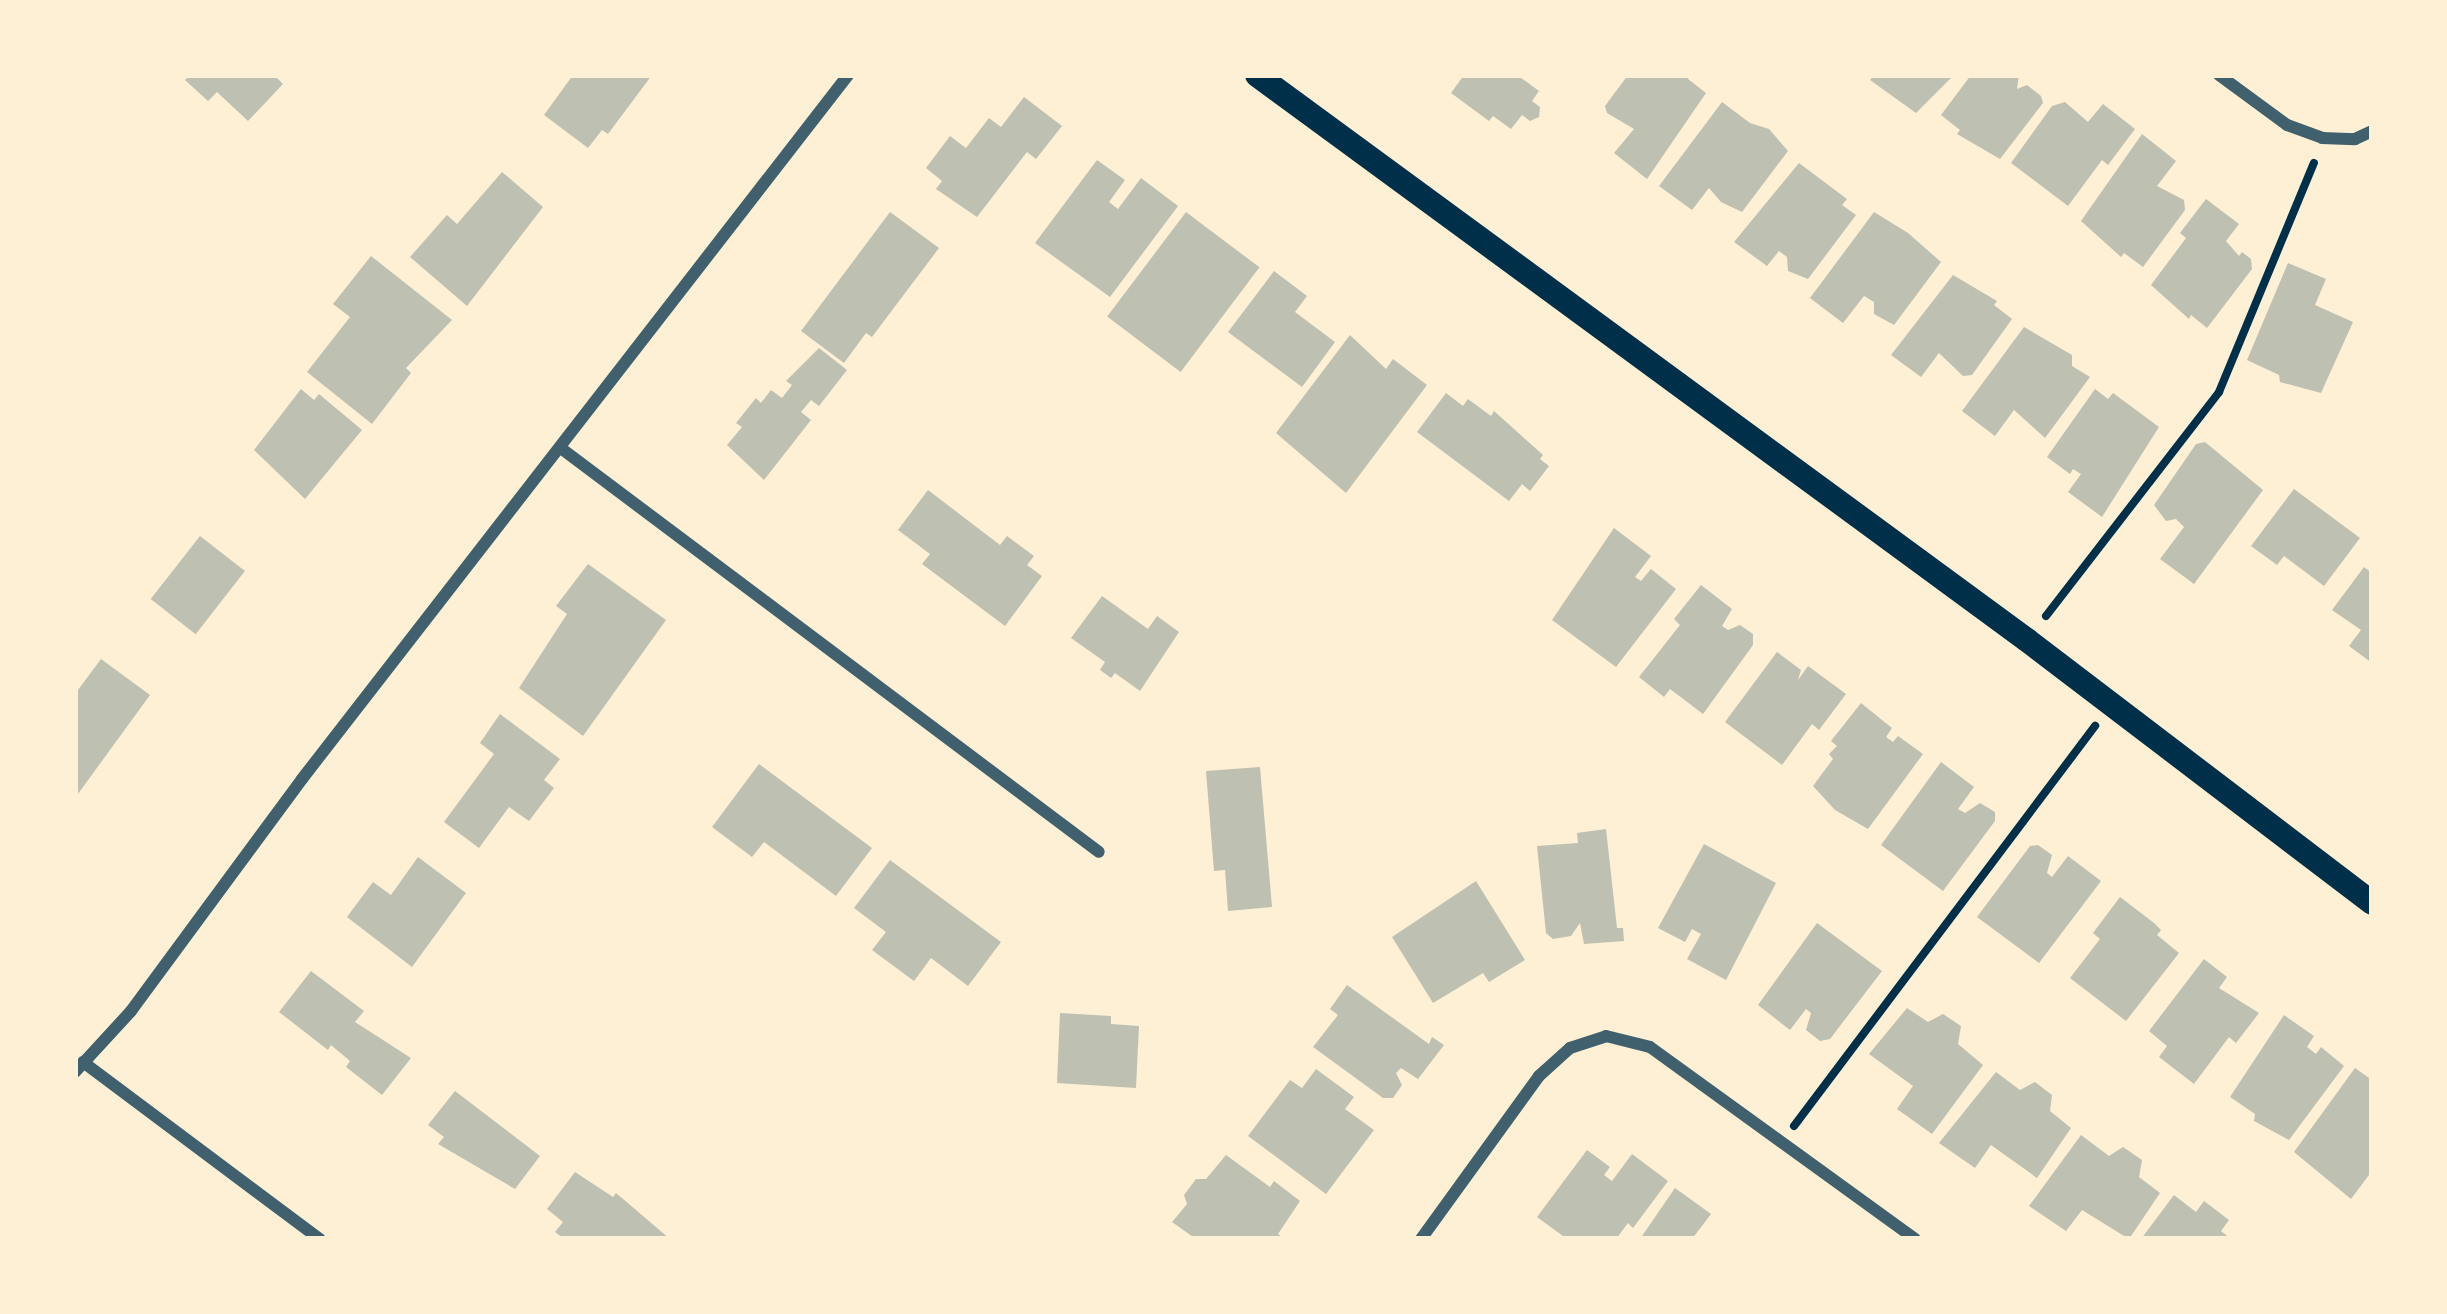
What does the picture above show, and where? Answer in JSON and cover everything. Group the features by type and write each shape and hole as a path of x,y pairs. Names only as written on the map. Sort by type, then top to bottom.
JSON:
{"main road":[{"path":"1257,75 2027,640 2372,903"}],"street":[{"path":"320,1239 79,1067 131,1011 302,778 848,75"},
{"path":"2219,75 2287,125 2321,138 2355,139 2372,131"},
{"path":"562,449 1099,852"},
{"path":"1421,1239 1539,1076 1570,1048 1606,1036 1650,1047 1915,1239"}],"path":[{"path":"2027,640 2219,392 2321,138"},
{"path":"1784,1142 1812,1096 2110,705"}],"building":[{"path":"190,75 274,75 283,84 248,121 217,92 208,101 185,80"},
{"path":"573,75 652,75 608,134 602,130 588,148 544,115"},
{"path":"1464,75 1517,75 1539,91 1532,101 1540,107 1539,117 1530,121 1522,115 1511,129 1493,116 1489,121 1451,93"},
{"path":"1628,75 1691,75 1688,79 1706,93 1647,179 1614,153 1634,129 1607,113 1605,106"},
{"path":"1874,75 1954,75 1916,113 1870,80"},
{"path":"1971,75 2019,75 2017,89 2027,85 2041,96 2043,103 2000,159 1957,134 1960,130 1941,115"},
{"path":"1024,97 1062,126 1036,159 1027,152 977,217 936,189 942,181 926,168 950,136 966,148 989,118 1001,127"},
{"path":"1722,102 1750,123 1769,129 1788,151 1742,212 1721,202 1709,188 1692,210 1659,186"},
{"path":"2065,102 2088,122 2103,104 2135,129 2108,165 2102,160 2068,206 2011,163 2052,106"},
{"path":"2142,134 2176,161 2157,186 2184,200 2185,210 2143,267 2124,253 2121,257 2081,221"},
{"path":"1097,160 1125,180 1109,202 1118,209 1141,178 1178,206 1110,297 1035,243"},
{"path":"1799,163 1847,199 1842,205 1856,215 1808,279 1788,271 1787,257 1779,251 1767,266 1734,242"},
{"path":"502,172 543,207 467,306 410,257 447,215 457,224"},
{"path":"2206,199 2239,224 2226,241 2239,256 2242,252 2251,259 2252,269 2207,328 2191,315 2189,319 2151,285 2186,238 2180,233"},
{"path":"890,212 939,248 872,337 866,333 844,363 801,331"},
{"path":"1186,212 1259,267 1181,372 1107,317"},
{"path":"1874,212 1941,262 1894,325 1874,314 1874,302 1864,296 1843,323 1810,298"},
{"path":"371,256 452,320 406,368 411,373 372,424 307,372 350,317 333,304"},
{"path":"2288,263 2326,279 2315,305 2353,322 2321,393 2280,382 2279,375 2247,360"},
{"path":"1274,271 1307,296 1295,312 1335,342 1302,387 1228,332"},
{"path":"1953,275 1997,301 1994,305 2012,319 1972,375 1963,376 1939,353 1921,377 1891,355"},
{"path":"2024,327 2072,355 2072,366 2090,377 2045,438 2014,410 1995,436 1962,411"},
{"path":"1350,335 1386,369 1393,359 1427,385 1346,493 1276,433"},
{"path":"819,348 847,370 819,406 811,400 801,412 811,420 764,480 727,445 742,427 736,423 756,398 761,403 771,390 782,398 792,385 786,381"},
{"path":"301,389 314,400 319,394 362,430 305,499 254,450"},
{"path":"2095,389 2108,399 2113,393 2159,427 2102,517 2068,492 2081,474 2073,469 2070,474 2047,457"},
{"path":"1446,393 1463,406 1468,399 1491,416 1494,411 1543,455 1540,459 1549,466 1530,491 1522,484 1509,501 1417,432"},
{"path":"2205,442 2263,490 2194,584 2160,559 2184,527 2176,519 2166,521 2154,505 2196,444"},
{"path":"2294,489 2360,538 2324,586 2284,556 2277,565 2251,546"},
{"path":"928,490 1000,545 1007,536 1034,556 1027,565 1042,576 1005,626 922,564 930,554 898,530"},
{"path":"1614,528 1651,556 1635,577 1641,581 1651,569 1676,589 1616,667 1552,620"},
{"path":"200,536 245,571 196,634 151,599"},
{"path":"588,564 666,620 583,736 519,688 567,614 556,606"},
{"path":"2364,567 2372,573 2372,663 2349,646 2361,630 2332,610"},
{"path":"1701,585 1732,609 1722,626 1728,630 1740,625 1753,634 1753,645 1703,714 1670,689 1664,697 1639,677 1680,625 1674,619"},
{"path":"1102,596 1148,629 1157,616 1179,632 1140,691 1115,673 1111,678 1100,670 1105,662 1071,638"},
{"path":"1777,652 1801,670 1798,680 1808,666 1846,694 1819,730 1812,724 1782,765 1725,722"},
{"path":"101,659 150,695 75,798 75,694"},
{"path":"1861,703 1892,728 1886,737 1893,742 1898,736 1923,754 1868,829 1835,810 1813,786 1833,759 1829,754 1837,746 1831,741"},
{"path":"500,714 560,759 544,780 554,788 529,821 509,807 479,848 444,822 494,754 480,743"},
{"path":"1941,762 1974,787 1958,809 1965,813 1980,803 1995,812 1995,821 1943,891 1881,845"},
{"path":"759,764 872,848 836,896 764,842 752,857 712,827"},
{"path":"1260,767 1272,907 1228,911 1225,870 1214,871 1206,771"},
{"path":"1606,829 1617,928 1623,928 1624,941 1584,944 1580,923 1571,936 1553,939 1546,933 1537,846 1578,843 1577,833"},
{"path":"1704,844 1776,883 1726,980 1687,959 1701,934 1692,929 1685,942 1658,928"},
{"path":"2038,845 2052,855 2047,873 2052,877 2068,856 2101,881 2039,963 1977,917 2030,846"},
{"path":"418,857 466,893 412,967 347,917 373,882 391,895"},
{"path":"890,860 1001,942 968,986 931,958 914,981 872,950 886,932 854,908"},
{"path":"1476,881 1525,960 1489,982 1483,973 1433,1003 1392,937"},
{"path":"2120,897 2154,923 2161,930 2157,935 2179,953 2126,1021 2070,978 2100,939 2093,933"},
{"path":"1817,923 1882,971 1830,1039 1820,1041 1806,1030 1811,1013 1806,1009 1790,1030 1758,1005"},
{"path":"2204,959 2227,977 2219,988 2259,1013 2236,1043 2229,1037 2194,1084 2159,1057 2167,1046 2149,1031"},
{"path":"311,971 364,1011 355,1022 411,1058 382,1095 346,1067 350,1061 331,1045 328,1050 279,1012"},
{"path":"1347,985 1429,1044 1432,1037 1444,1045 1418,1079 1401,1068 1396,1073 1402,1085 1393,1098 1383,1098 1313,1047 1338,1015 1330,1009"},
{"path":"1907,1008 1928,1022 1943,1014 1961,1026 1958,1044 1983,1065 1932,1134 1897,1109 1913,1086 1869,1054"},
{"path":"1060,1013 1111,1016 1111,1024 1139,1026 1136,1088 1057,1083"},
{"path":"2284,1015 2314,1036 2307,1047 2316,1054 2321,1047 2344,1066 2289,1140 2254,1121 2255,1114 2230,1097"},
{"path":"2355,1068 2372,1080 2372,1171 2351,1199 2294,1152"},
{"path":"1316,1069 1354,1097 1345,1109 1374,1130 1326,1194 1248,1136 1290,1080 1302,1088"},
{"path":"1996,1072 2020,1090 2035,1082 2052,1095 2050,1111 2071,1128 2037,1178 1991,1145 1975,1168 1939,1143"},
{"path":"455,1091 540,1156 515,1189 438,1144 444,1137 428,1125"},
{"path":"2081,1135 2109,1156 2123,1147 2142,1160 2139,1177 2160,1193 2129,1239 2082,1210 2066,1231 2029,1206"},
{"path":"1587,1150 1610,1167 1604,1175 1612,1181 1632,1154 1668,1181 1633,1228 1628,1223 1616,1239 1567,1239 1537,1217"},
{"path":"1226,1155 1270,1187 1274,1181 1300,1201 1278,1234 1285,1239 1196,1239 1172,1222 1187,1204 1184,1195 1196,1179 1206,1179"},
{"path":"575,1172 613,1197 616,1193 670,1239 564,1239 555,1232 563,1222 547,1209"},
{"path":"1675,1188 1711,1214 1692,1239 1640,1239"},
{"path":"2174,1195 2196,1212 2204,1201 2229,1220 2221,1231 2231,1239 2141,1239"}]}
